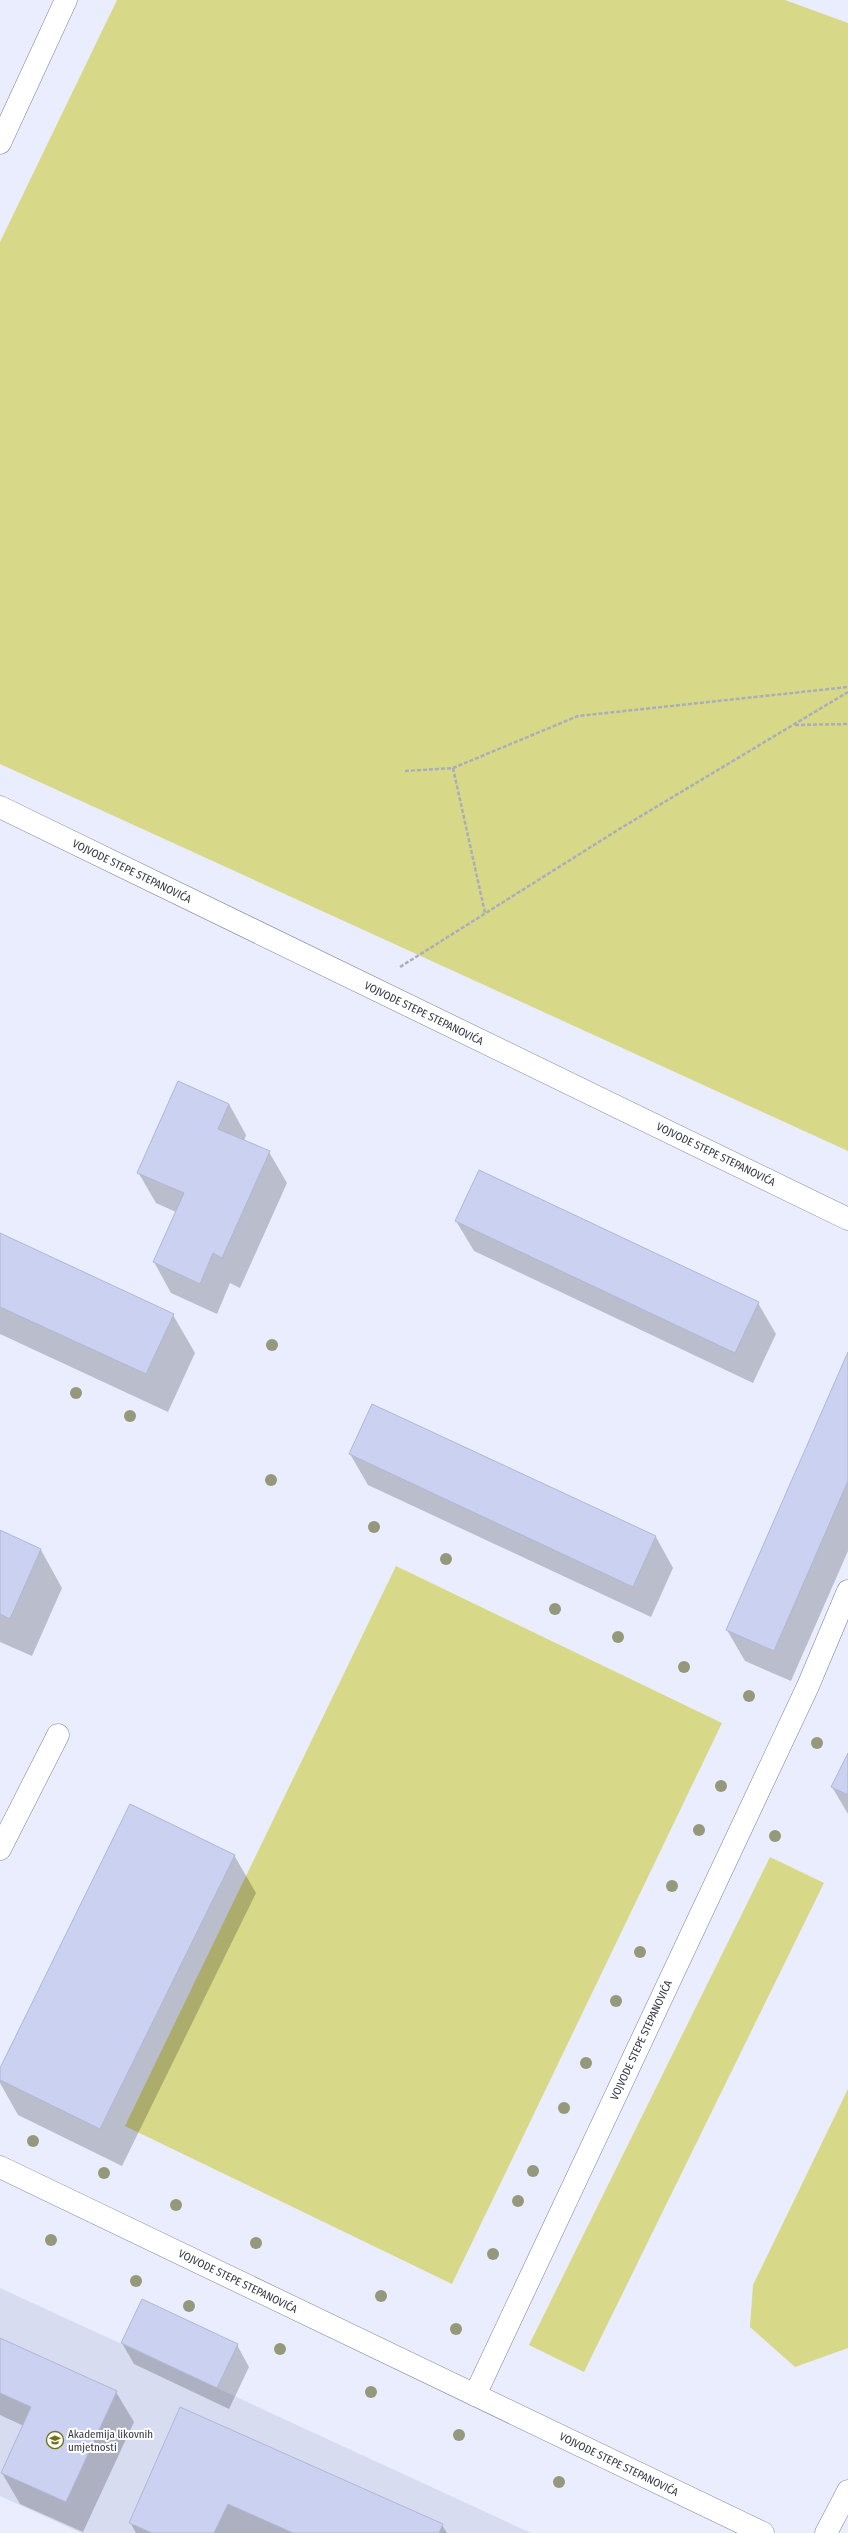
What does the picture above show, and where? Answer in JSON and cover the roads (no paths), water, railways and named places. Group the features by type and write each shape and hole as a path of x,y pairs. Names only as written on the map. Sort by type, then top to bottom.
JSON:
{"street":[{"path":"0,143 66,0"},
{"name":"VOJVODE STEPE STEPANOVIĆA","path":"0,807 848,1219"},
{"name":"VOJVODE STEPE STEPANOVIĆA","path":"475,2395 808,1686 848,1591"},
{"path":"0,1849 58,1735"},
{"name":"VOJVODE STEPE STEPANOVIĆA","path":"0,2167 763,2533"},
{"path":"826,2533 848,2491"}],"place":[{"name":"Akademija likovnih umjetnosti","path":"55,2440"}]}
